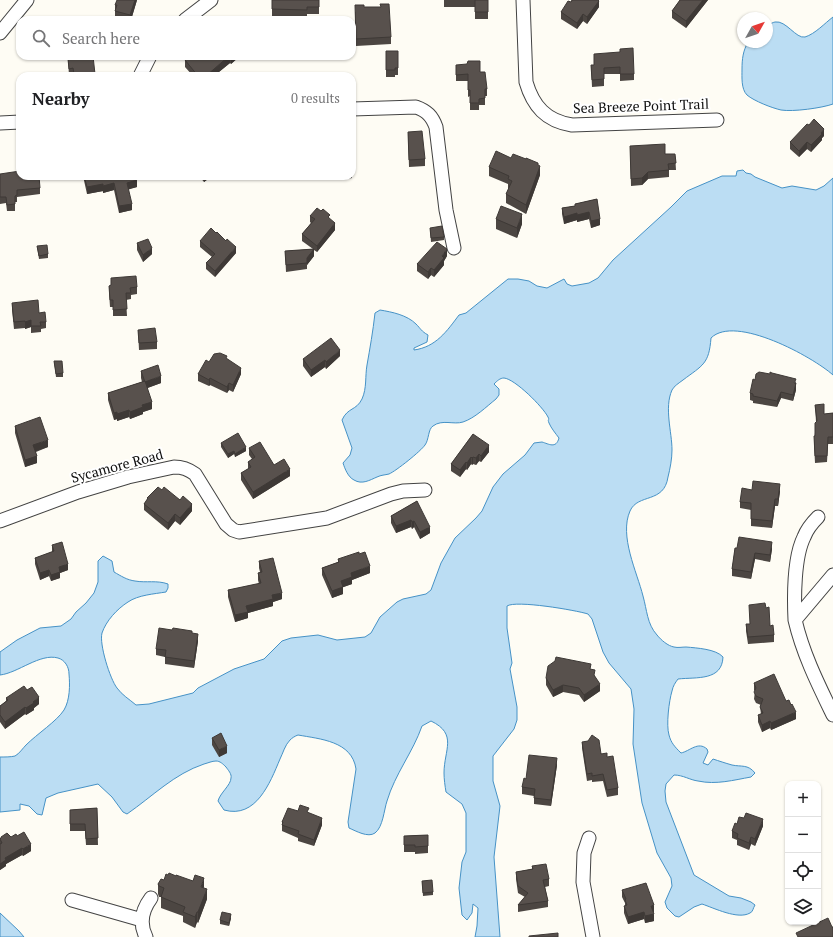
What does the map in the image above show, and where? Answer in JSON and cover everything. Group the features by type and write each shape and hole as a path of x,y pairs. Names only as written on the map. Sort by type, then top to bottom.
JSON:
{"street":[{"path":"0,33 26,0"},
{"path":"190,16 211,0"},
{"name":"Sea Breeze Point Trail","path":"523,0 526,82 534,103 556,121 572,125 717,120"},
{"path":"142,72 148,60"},
{"path":"356,109 416,108 424,110 430,114 436,127 446,210 454,248"},
{"path":"0,123 16,122"},
{"name":"Sycamore Road","path":"0,521 78,492 128,477 174,467 182,467 195,474 226,524 233,530 239,532 327,518 391,494 425,490"},
{"path":"818,517 803,537 799,549 795,589 795,620 804,653 833,716"},
{"path":"795,620 833,575"},
{"path":"589,838 584,853 582,882 593,937"},
{"path":"146,937 142,920 145,906 151,898"},
{"path":"72,900 142,920"}],"water":[{"path":"833,17 833,104 807,109 781,110 763,104 747,95 742,79 744,52 746,48 773,48 773,23 779,22 802,37 809,36"},
{"path":"743,170 746,173 782,188 792,186 816,190 824,186 833,178 833,375 809,358 792,349 755,334 737,331 722,332 711,338 709,353 704,363 672,390 668,412 672,453 666,485 662,491 656,495 634,505 630,511 627,521 627,531 630,554 643,596 649,622 654,631 663,641 672,646 706,649 716,652 723,657 722,665 713,674 678,679 672,689 669,707 669,735 674,745 681,753 697,746 707,749 708,752 703,763 708,765 713,759 732,765 750,768 755,773 751,777 725,782 705,782 674,775 666,784 666,802 694,875 729,896 741,898 751,902 755,905 751,912 745,915 739,915 702,904 694,907 679,917 675,916 667,908 665,902 672,886 671,878 657,853 642,803 633,744 634,709 631,689 609,663 603,652 592,619 588,614 546,606 513,604 507,606 507,628 512,663 510,669 517,707 517,720 514,729 493,756 493,781 500,806 494,857 500,937 475,937 478,908 473,904 472,913 467,920 462,915 459,888 462,862 466,852 466,813 462,804 446,792 444,773 448,743 447,737 439,726 431,721 422,726 414,745 399,772 390,791 380,827 375,833 369,835 362,834 349,828 348,822 356,769 348,752 334,743 298,735 288,742 272,778 260,797 245,809 235,811 224,810 218,801 231,781 231,777 230,772 226,767 220,762 216,761 193,768 173,779 127,814 123,812 112,797 98,784 58,793 46,798 42,815 37,814 29,806 20,804 20,810 0,812 0,757 15,756 61,714 66,706 69,692 69,671 63,660 51,657 44,658 14,671 0,675 0,652 17,640 40,628 61,626 71,619 94,593 98,582 98,561 103,556 112,561 114,572 127,579 139,582 160,582 168,584 166,592 141,596 124,605 106,624 101,638 106,661 114,684 123,695 136,705 149,704 193,693 198,688 234,669 264,659 282,641 291,638 318,635 337,640 365,637 371,633 380,617 397,602 403,599 426,594 431,590 441,563 455,538 482,511 493,487 503,474 525,455 534,443 542,442 552,445 556,444 559,438 551,427 548,417 541,407 515,383 503,378 494,384 499,389 499,395 496,399 472,418 463,422 444,422 431,427 423,448 392,472 369,481 360,482 352,479 347,473 343,463 350,455 352,448 342,420 347,413 360,403 364,395 366,369 375,313 380,310 404,316 428,335 427,342 414,348 414,350 429,346 445,332 459,315 466,313 508,279 529,281 537,286 547,288 564,279 567,284 572,286 589,283 598,278 613,260 687,191 722,176 736,176 737,171"},
{"path":"0,913 19,931 24,937 0,937"}],"building":[{"path":"117,0 135,0 130,15 115,11"},
{"path":"272,0 319,0 319,7 307,7 307,10 272,9"},
{"path":"475,0 488,0 488,12 475,12"},
{"path":"572,0 599,1 587,17 583,14 577,23 561,12 568,1 571,2"},
{"path":"680,0 703,0 686,21 672,11"},
{"path":"380,4 389,4 391,37 356,39 355,5 364,5 364,7 381,7"},
{"path":"633,48 634,74 620,74 620,67 604,68 604,79 592,80 591,65 594,65 594,54 620,52 620,49"},
{"path":"386,51 398,51 398,68 395,68 395,70 386,70"},
{"path":"68,60 93,60 95,72 74,72 73,68 69,69"},
{"path":"185,60 224,60 211,72 195,72"},
{"path":"468,61 480,61 480,72 485,72 487,89 485,89 485,98 479,99 479,103 470,103 468,74 456,75 456,65 467,64"},
{"path":"814,119 824,129 821,133 822,134 811,145 807,142 799,151 790,142 807,124 809,125"},
{"path":"422,131 425,159 409,160 408,132"},
{"path":"665,144 665,154 675,154 676,163 668,164 669,170 648,172 642,178 631,179 630,146"},
{"path":"496,151 511,158 513,154 526,158 538,163 540,166 526,205 506,194 512,181 508,179 509,176 489,167"},
{"path":"16,172 16,180 39,180 40,188 17,190 15,204 7,205 6,197 0,197 0,174"},
{"path":"85,180 137,180 127,183 132,204 119,206 114,183 103,186 103,184 87,187"},
{"path":"597,199 600,219 591,221 589,212 577,215 577,213 564,217 562,208 575,206 575,204"},
{"path":"501,206 522,214 517,228 496,219"},
{"path":"317,208 321,211 323,209 330,215 328,217 335,223 317,246 302,234 315,219 310,216"},
{"path":"442,226 444,237 431,238 430,228"},
{"path":"211,228 226,241 227,239 236,247 215,271 206,263 215,254 200,241"},
{"path":"148,239 152,248 143,255 137,243"},
{"path":"437,242 447,249 442,256 444,258 434,270 431,268 428,272 417,264"},
{"path":"47,245 48,254 39,256 37,246"},
{"path":"314,249 307,258 307,263 286,265 285,251"},
{"path":"136,276 137,287 130,288 131,293 126,293 127,309 113,310 113,300 110,300 109,286 111,285 111,278"},
{"path":"38,300 39,313 45,312 46,322 40,322 41,326 31,326 31,320 25,322 14,322 12,303"},
{"path":"155,328 157,342 139,343 138,330"},
{"path":"331,338 340,350 326,362 325,360 311,370 303,359"},
{"path":"220,353 227,356 226,358 241,368 233,385 229,383 227,387 210,378 209,380 198,374 206,360 209,362 214,354"},
{"path":"54,361 62,361 63,373 56,374"},
{"path":"158,365 161,376 145,382 141,371"},
{"path":"759,372 770,374 770,372 796,379 794,383 796,383 793,395 781,392 777,401 753,396 753,394 750,393 753,379 755,380 756,374"},
{"path":"145,381 152,402 142,405 143,407 130,412 129,410 117,414 117,412 114,413 108,393"},
{"path":"824,404 824,414 833,413 833,437 828,437 827,456 815,456 814,436 815,423 817,421 815,405"},
{"path":"40,417 48,440 33,445 37,456 25,460 15,426"},
{"path":"238,433 246,447 235,454 234,451 228,454 221,443"},
{"path":"473,434 489,445 481,456 479,454 476,458 471,457 460,470 451,464"},
{"path":"260,442 274,465 284,459 290,469 253,492 241,473 251,467 248,462 255,457 249,448"},
{"path":"753,481 780,484 778,499 775,499 772,521 751,519 751,503 740,502 742,488 752,490"},
{"path":"158,487 162,490 164,487 180,500 183,496 192,504 180,518 175,514 168,523 144,504 147,498"},
{"path":"417,501 430,527 420,532 414,521 412,522 411,520 396,526 391,516"},
{"path":"739,537 772,542 770,555 755,553 751,572 732,569 735,548 737,548"},
{"path":"62,542 68,564 59,567 60,572 51,575 49,570 40,573 35,558 54,551 52,545"},
{"path":"359,552 359,554 365,552 370,566 351,573 352,577 341,581 343,587 332,591 322,568 339,562 338,559"},
{"path":"273,558 282,593 272,595 273,599 246,606 248,612 235,615 228,590 261,583 258,573 262,572 259,561"},
{"path":"765,603 766,608 769,607 770,626 773,625 774,635 748,637 746,624 750,624 749,605"},
{"path":"159,628 172,630 173,628 192,631 192,633 198,634 194,661 165,657 166,650 156,649"},
{"path":"556,657 591,664 590,669 595,670 594,675 600,684 584,695 579,688 563,685 553,690 546,678 548,666 555,661"},
{"path":"774,674 786,701 789,700 796,712 771,723 770,721 762,725 758,715 763,713 760,707 763,699 756,696 754,692 756,688 754,683"},
{"path":"24,686 27,690 32,687 39,697 33,702 34,703 26,708 25,707 5,722 0,715 0,706 8,700 6,698"},
{"path":"221,733 227,746 219,750 212,738"},
{"path":"592,735 599,740 601,754 607,753 607,757 613,756 618,788 607,790 603,774 592,776 592,773 587,774 582,742 588,741"},
{"path":"529,755 557,758 551,800 534,798 535,789 522,787 524,778 526,779"},
{"path":"300,805 309,808 307,812 322,818 314,840 298,834 299,831 282,825 288,808 298,811"},
{"path":"97,808 98,838 86,839 85,824 70,824 70,810"},
{"path":"746,813 763,819 755,839 751,837 749,843 737,838 738,834 732,831 735,823 737,824 739,817 744,818"},
{"path":"24,832 31,844 5,858 6,860 0,864 0,844 2,843 0,839 1,837 7,833 11,837 16,834 17,836"},
{"path":"428,835 428,846 415,847 415,845 404,845 404,836"},
{"path":"546,864 549,879 543,880 548,901 518,905 528,893 518,886 516,872 533,869 532,866"},
{"path":"169,873 193,881 195,875 204,878 201,887 207,889 195,917 183,912 185,907 161,897 164,888 158,884 161,879 164,880 166,874 168,875"},
{"path":"432,880 433,892 423,893 422,881"},
{"path":"646,883 654,905 651,906 654,914 645,916 644,912 628,917 624,906 627,905 626,899 622,890"},
{"path":"222,912 231,914 229,923 220,920"},
{"path":"828,918 833,927 833,937 798,937 796,933 813,925 821,925 821,921"},
{"path":"558,933 558,937 529,937 529,936"}]}
